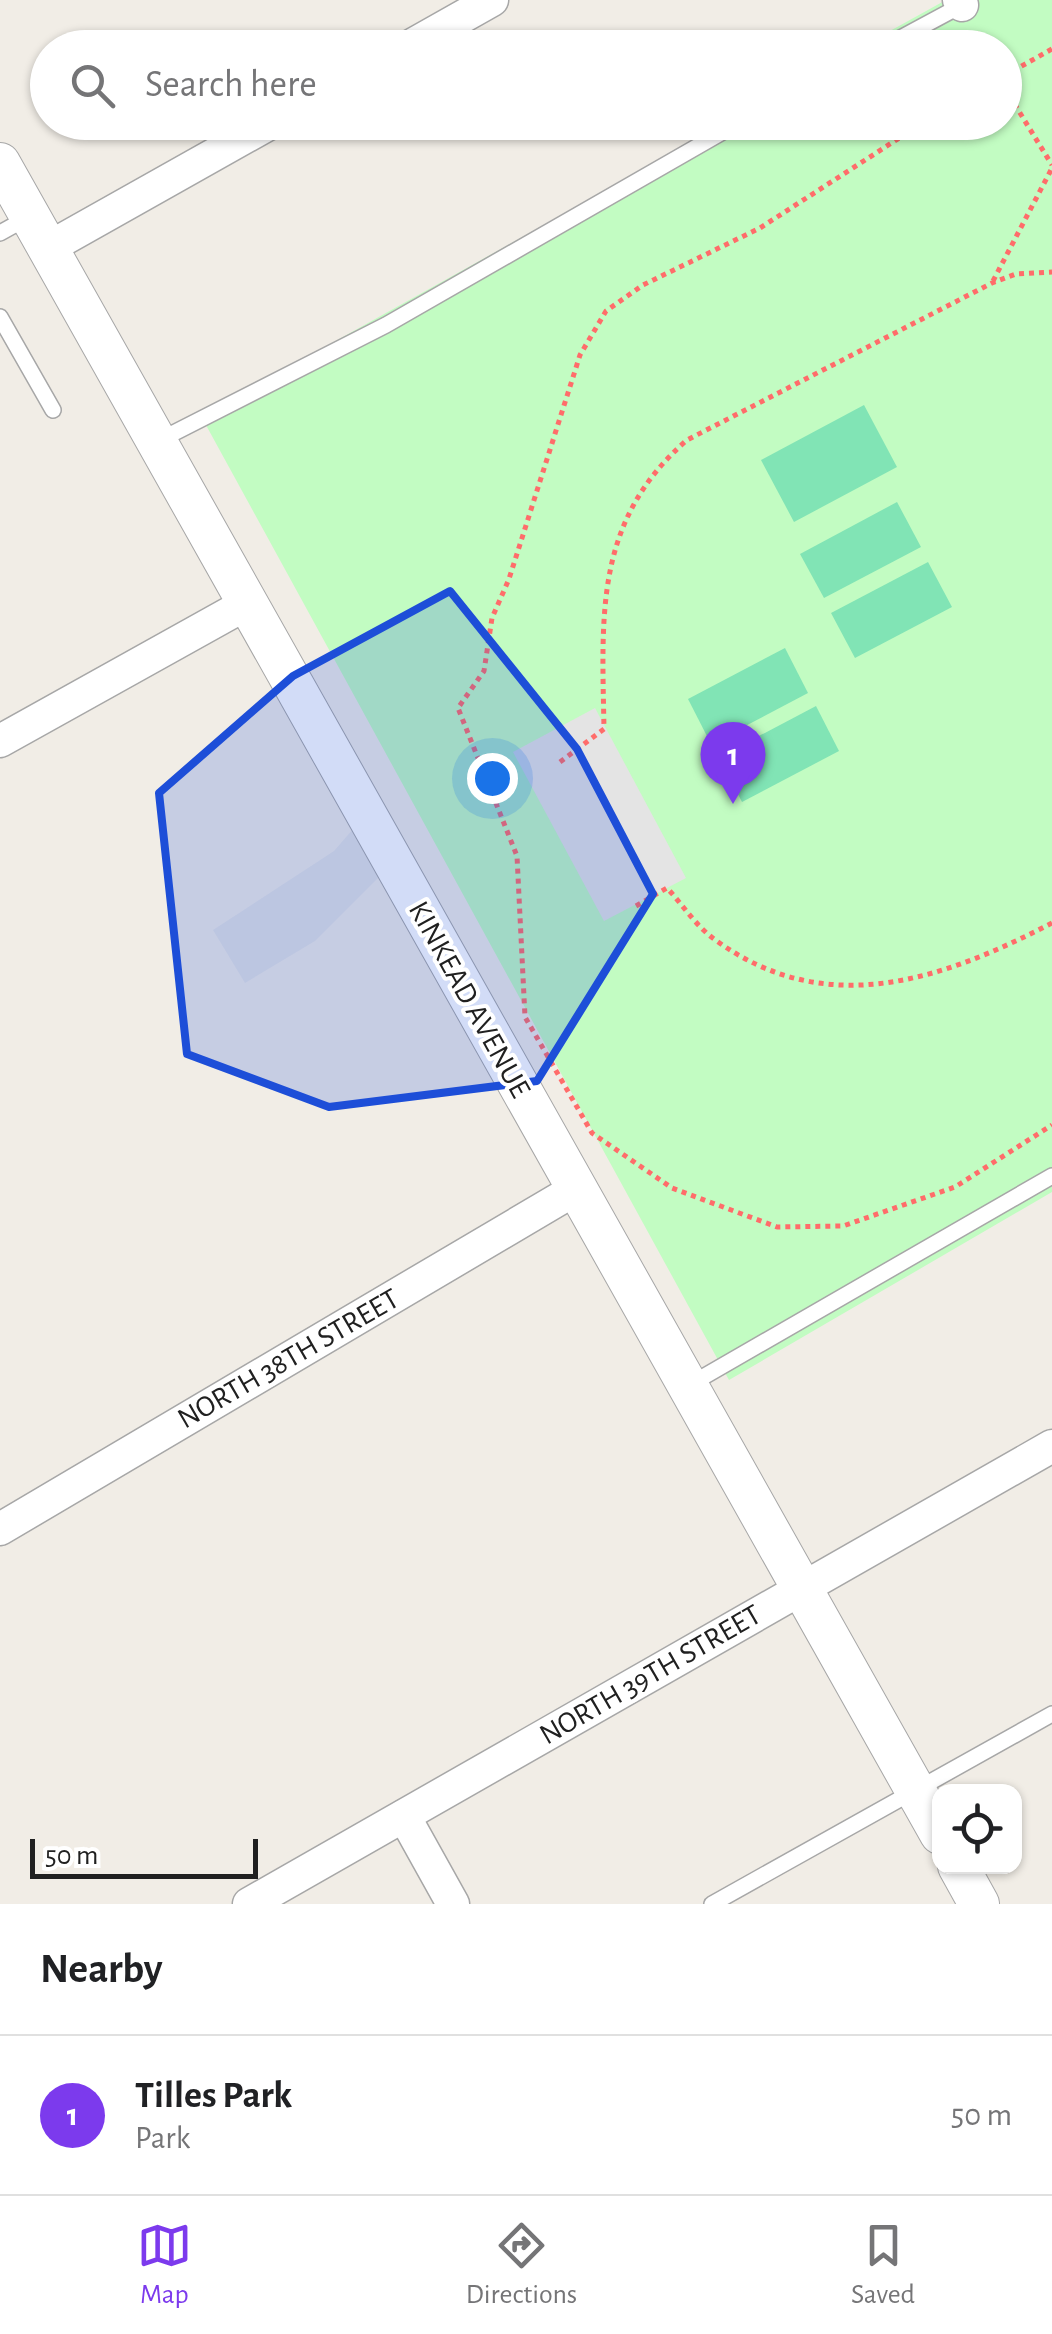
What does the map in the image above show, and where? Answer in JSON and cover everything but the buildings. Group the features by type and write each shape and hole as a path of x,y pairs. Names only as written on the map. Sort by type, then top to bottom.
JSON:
{"street":[{"path":"439,30 492,0"},
{"path":"26,232 232,140"},
{"name":"KINKEAD AVENUE","path":"0,163 26,232 157,442 932,1820"},
{"path":"0,741 248,603"},
{"name":"NORTH 38TH STREET","path":"0,1528 576,1189"},
{"name":"NORTH 39TH STREET","path":"248,1904 1052,1446"},
{"path":"404,1816 453,1904"},
{"path":"962,1874 979,1904"}],"lane":[{"path":"914,30 964,2"},
{"path":"157,442 386,326 709,140"},
{"path":"0,317 53,410"},
{"path":"688,1386 1052,1176"},
{"path":"712,1904 1052,1714"}],"path":[{"path":"1022,66 1052,49"},
{"path":"992,282 1024,228 1052,167 1022,117"},
{"path":"896,140 760,228 643,285 606,311 580,355 509,579 492,618 484,670 458,708 517,856 525,1017 592,1134 672,1188 777,1228 842,1226 956,1187 1052,1125"},
{"path":"560,762 604,729 606,586 624,524 653,470 688,440 992,282 1016,274 1052,272"},
{"path":"636,906 667,888 712,938 771,970 844,986 905,983 979,961 1052,923"}],"highlighted area":[{"path":"450,591 577,749 653,894 537,1081 329,1107 187,1054 159,793 293,676"}],"green space":[{"path":"946,0 1052,0 1052,1192 729,1380 201,416 696,140 1022,140 1022,30 892,30"},
{"path":"864,405 897,467 794,522 761,460"},
{"path":"897,502 921,547 824,598 800,554"},
{"path":"928,562 952,607 855,658 831,613"},
{"path":"785,648 808,693 711,744 688,699"},
{"path":"816,706 839,751 742,802 719,757"}],"shaded area":[{"path":"595,708 686,878 604,921 513,752"},
{"path":"360,821 385,865 378,878 315,941 245,983 213,930 334,851"}],"place":[{"name":"Tilles Park","path":"733,804"}]}
